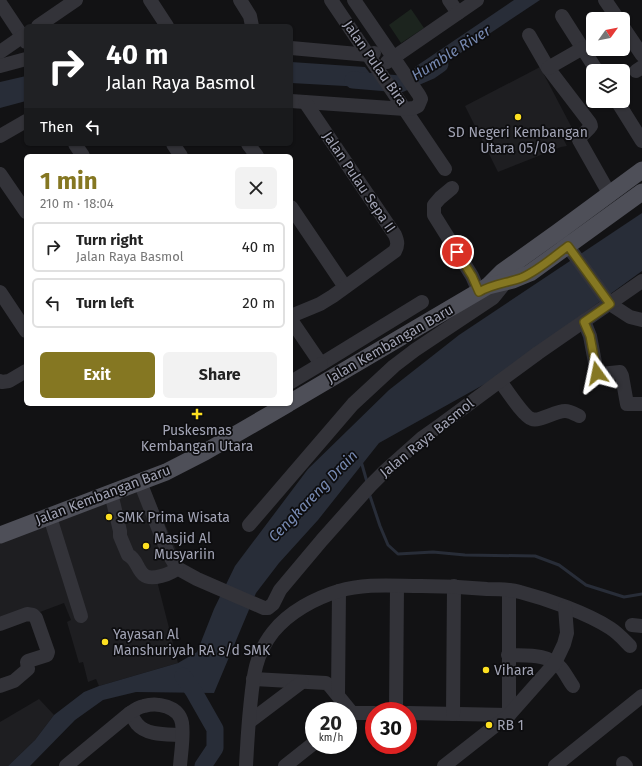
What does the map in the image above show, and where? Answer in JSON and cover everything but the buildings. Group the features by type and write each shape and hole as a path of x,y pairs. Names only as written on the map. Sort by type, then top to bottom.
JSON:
{"main road":[{"name":"Jalan Kembangan Baru","path":"293,401 484,289 502,272 642,170"},
{"name":"Jalan Kembangan Baru","path":"484,289 522,277 571,250 642,192"},
{"name":"Jalan Kembangan Baru","path":"0,534 50,517 140,482 186,462 284,406"}],"street":[{"path":"41,24 76,0"},
{"path":"150,0 166,24"},
{"path":"240,0 250,16 252,24"},
{"name":"Jalan Pulau Bira","path":"331,0 403,105 414,108 418,106 421,99 419,95 354,0"},
{"path":"449,0 458,13"},
{"path":"293,48 369,55 389,52 458,13 477,0"},
{"path":"605,0 613,12"},
{"path":"0,3 24,36"},
{"path":"562,16 593,64"},
{"path":"529,35 548,68 590,123 590,128 580,137 579,140 609,193"},
{"path":"630,37 642,55"},
{"path":"0,52 24,38"},
{"path":"548,68 583,48"},
{"path":"378,68 389,52"},
{"path":"0,66 24,60"},
{"path":"298,102 403,105 445,169"},
{"name":"Jalan Pulau Sepa II","path":"293,315 320,304 345,288 395,251 398,246 398,240 298,102"},
{"path":"621,108 642,141"},
{"path":"0,136 24,122"},
{"path":"0,174 24,209"},
{"path":"452,188 434,205 434,215 472,276 484,289"},
{"path":"293,210 345,288"},
{"path":"558,232 609,302 630,317 642,320"},
{"name":"Jalan Raya Basmol","path":"177,568 197,580 267,609 273,604 280,590 368,488 422,438 584,322 609,302 642,281"},
{"path":"249,525 353,404 394,366 415,350 493,298 505,283"},
{"path":"0,292 24,328"},
{"path":"293,381 422,302"},
{"path":"584,322 590,336 597,373 620,372 626,392 627,403 642,404"},
{"path":"293,323 321,364"},
{"path":"2,381 13,379 24,372"},
{"path":"500,381 531,419 536,420 551,414 565,411 579,416"},
{"path":"111,493 120,530 120,536 128,555 134,560 143,575 149,577 168,575 177,568 168,553 140,482"},
{"path":"50,517 81,616"},
{"path":"396,702 397,586"},
{"path":"246,766 252,679 264,645 282,622 293,612 339,591 356,587 397,586 454,586 509,590 527,594 565,607 611,628 630,646"},
{"path":"453,714 454,586"},
{"path":"509,590 509,715"},
{"path":"338,695 339,591"},
{"path":"444,766 509,715 555,662 564,644 567,633 565,607"},
{"path":"0,624 27,614 33,615 36,618 48,652 47,655 28,661 28,669 18,679 0,686"},
{"path":"508,655 547,658 555,662 561,668 573,686"},
{"path":"252,679 326,683 338,695 342,702"},
{"path":"249,722 302,682"},
{"path":"555,766 642,696"},
{"path":"66,766 130,713 146,705 162,705 172,709 181,719 182,735 180,766"},
{"path":"130,713 137,724 148,731 159,734 182,735"},
{"path":"417,713 509,715"},
{"path":"286,766 305,750"}],"shaded area":[{"path":"411,9 424,28 401,43 389,25"},
{"name":"SD Negeri Kembangan Utara 05/08","path":"540,67 572,128 561,135 567,146 498,172 465,106"},
{"path":"142,472 185,570 156,577 178,663 99,686 96,679 88,682 83,662 79,663 67,622 71,620 64,603 0,627 0,528"},
{"path":"39,699 54,715 35,740 8,766 0,766 0,722"}],"water":[{"path":"514,0 540,0 423,78 415,67"},
{"path":"293,62 365,67 381,88 293,83"},
{"path":"24,76 24,102 0,108 0,82"},
{"name":"Cengkareng Drain","path":"642,213 642,271 492,380 379,443 318,520 279,563 256,593 214,693 136,692 103,700 75,720 30,766 8,766 35,740 54,715 84,692 99,686 178,663 197,652 214,609 235,566 308,469 389,390 459,335"}],"waterway":[{"name":"Humble River","path":"353,80 400,84 430,71 440,64"},
{"name":"Cengkareng Drain","path":"361,461 367,482"},
{"path":"367,494 370,496 388,545 398,554 433,552 465,555 535,556 559,565 586,585 624,597 642,594"},
{"path":"183,676 215,729 215,748 203,766"}],"place":[{"name":"SD Negeri Kembangan Utara 05/08","path":"518,117"},
{"name":"Puskesmas Kembangan Utara","path":"197,414"},
{"name":"SMK Prima Wisata","path":"109,517"},
{"name":"Masjid Al Musyariin","path":"146,546"},
{"name":"Yayasan Al Manshuriyah RA s/d SMK","path":"105,642"},
{"name":"Vihara","path":"486,670"},
{"name":"RB 1","path":"489,725"}],"route":[{"path":"457,252 472,276 479,292 488,286 505,283 530,273 568,246 610,304 584,322 590,336 597,373"}]}
